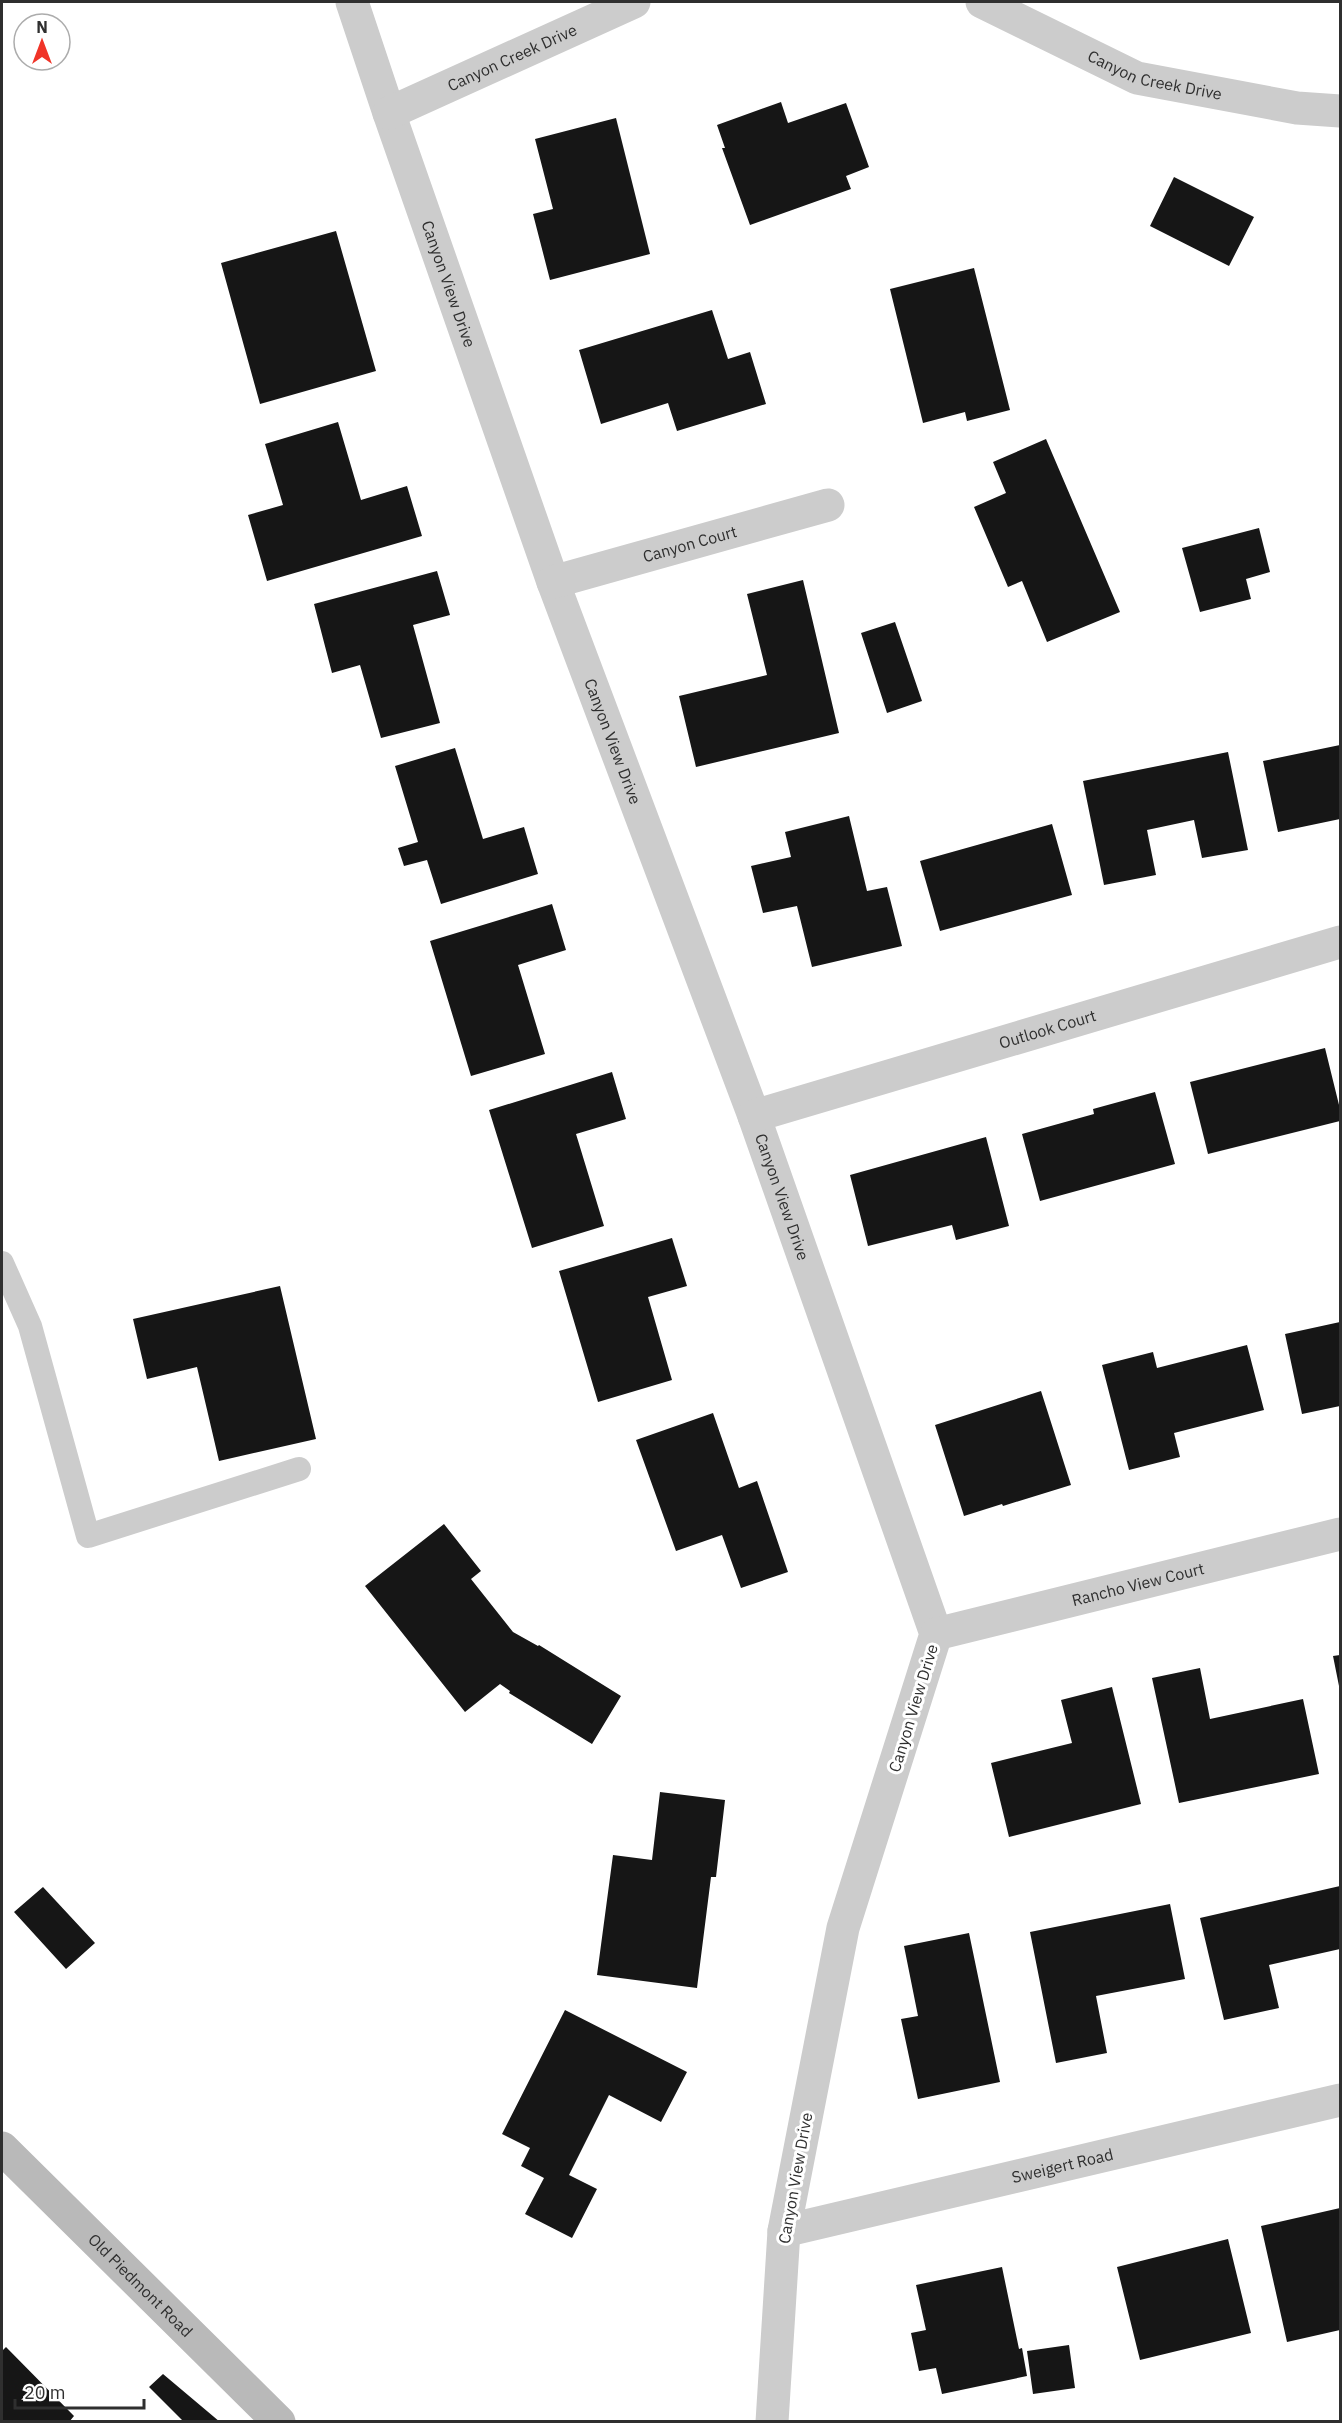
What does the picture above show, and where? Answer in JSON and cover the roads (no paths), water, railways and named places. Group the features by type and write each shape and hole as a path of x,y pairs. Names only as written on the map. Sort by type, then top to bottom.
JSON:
{"street":[{"name":"Canyon View Drive","path":"352,2 553,582 754,1116 936,1634 843,1928 784,2231 772,2421"},
{"name":"Canyon Creek Drive","path":"389,113 634,2"},
{"name":"Canyon Creek Drive","path":"982,2 1137,78 1298,108 1341,111"},
{"name":"Canyon Court","path":"553,582 828,505"},
{"name":"Outlook Court","path":"754,1116 1341,942"},
{"name":"Rancho View Court","path":"936,1634 1341,1534"},
{"name":"Sweigert Road","path":"784,2231 1341,2100"},
{"name":"Old Piedmont Road","path":"2,2148 279,2421"}],"lane":[{"path":"2,1263 30,1326 88,1536 299,1469"}]}
